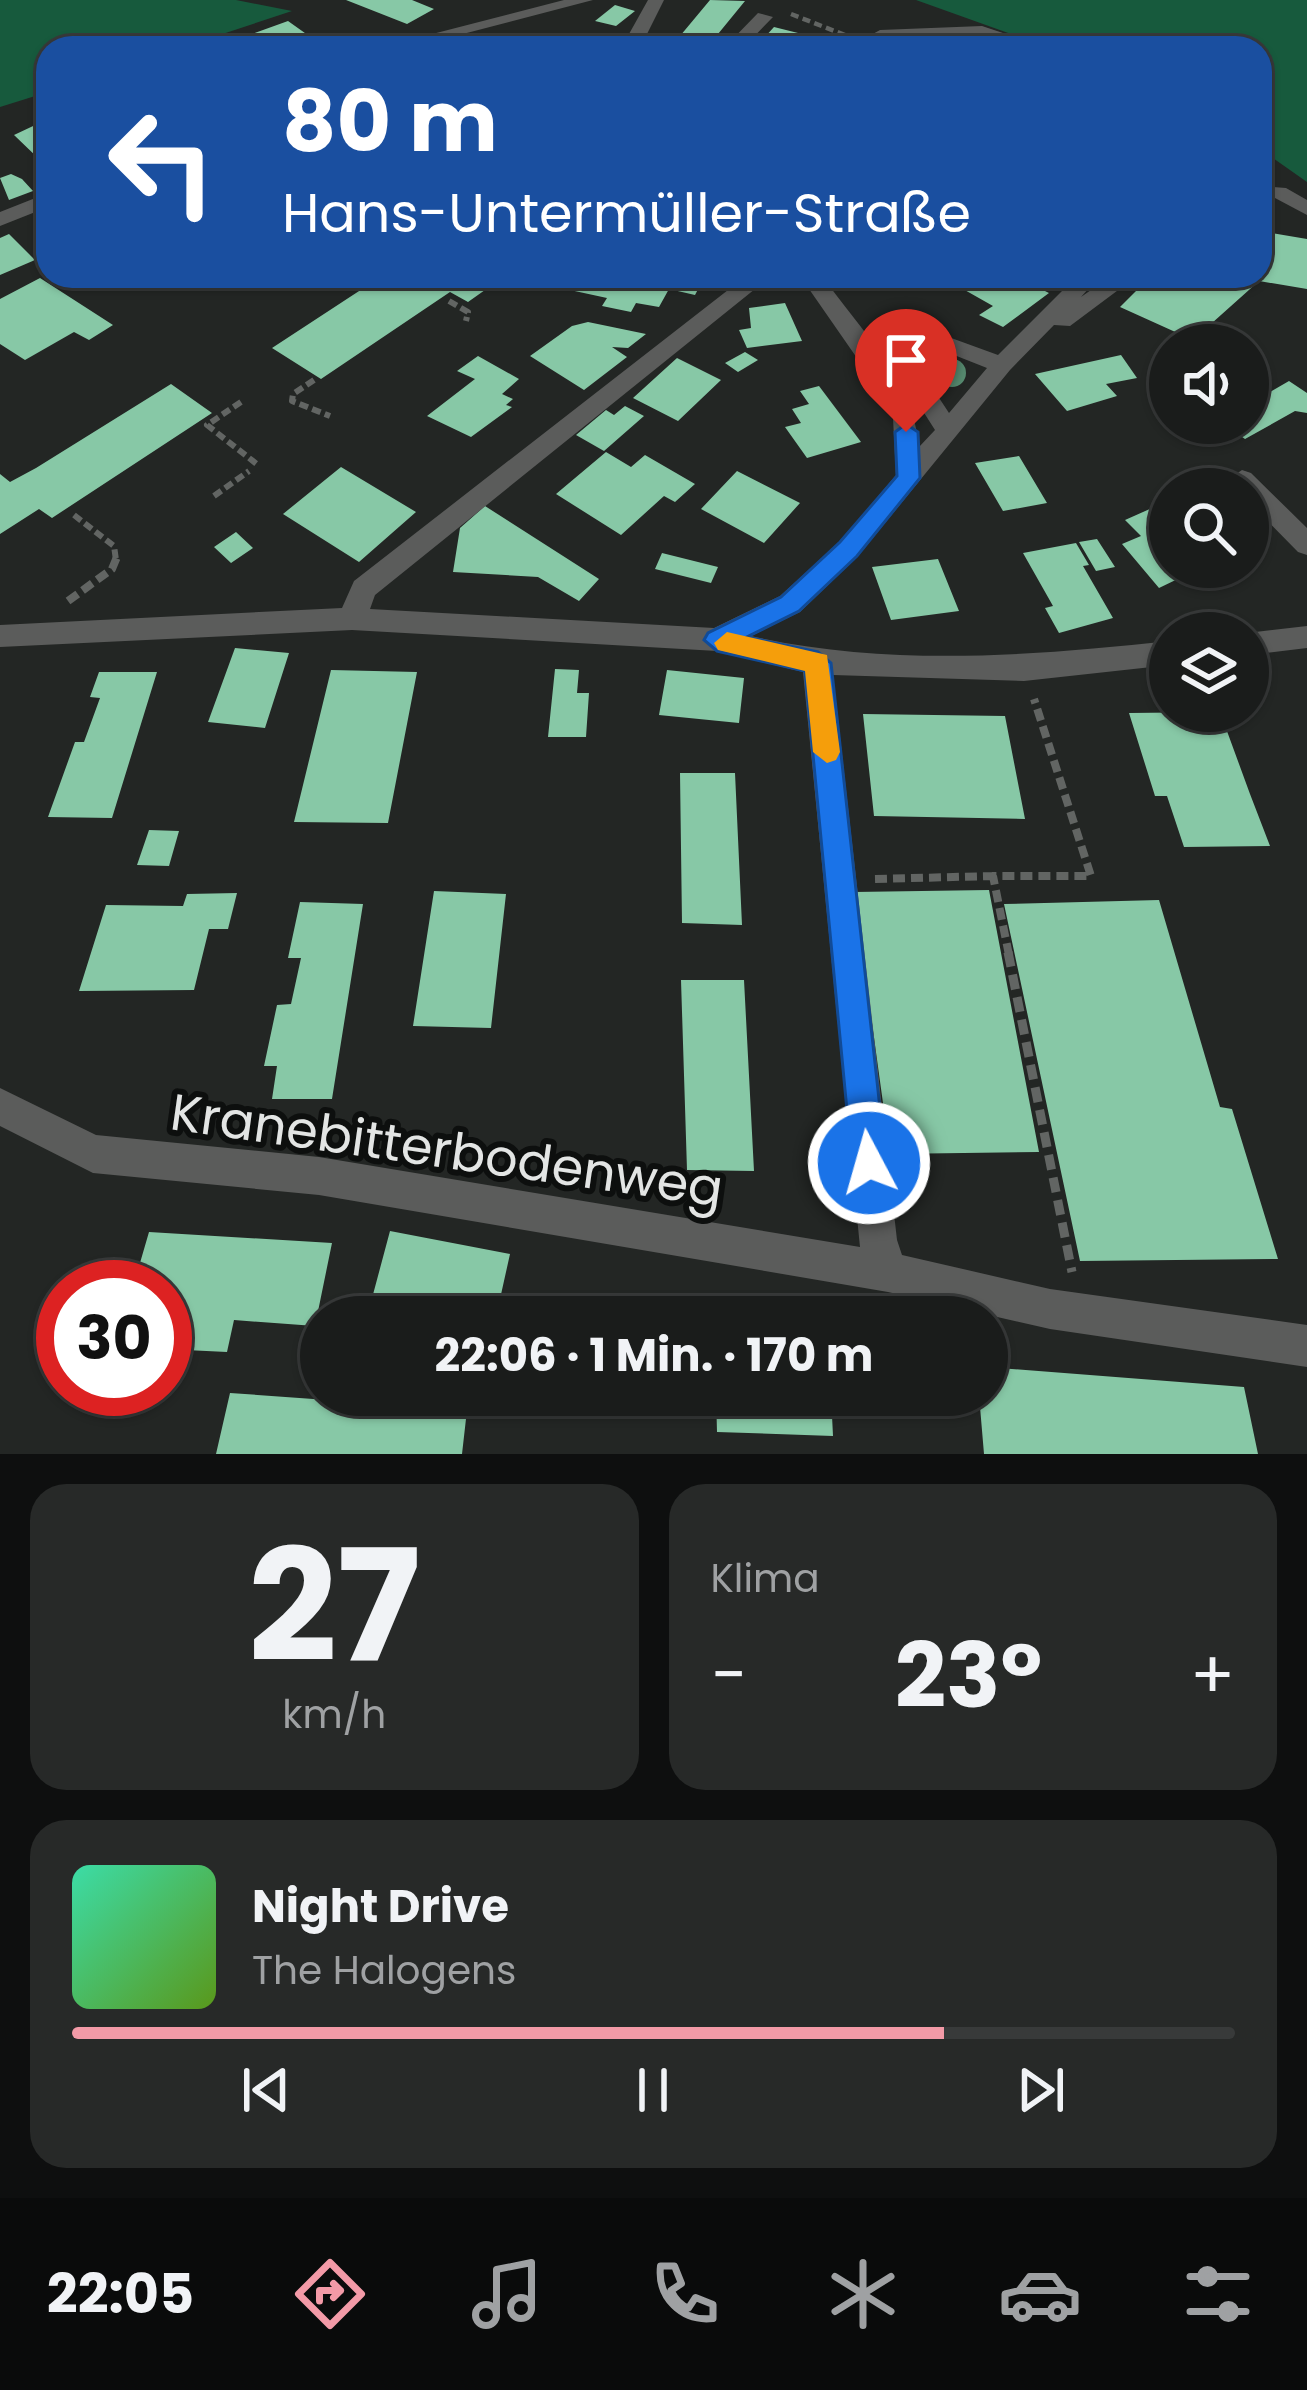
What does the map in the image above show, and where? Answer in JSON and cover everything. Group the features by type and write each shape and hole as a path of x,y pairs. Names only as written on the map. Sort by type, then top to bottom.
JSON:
{"street":[{"path":"436,36 585,0"},
{"path":"638,36 656,0"},
{"path":"745,36 770,12"},
{"path":"903,36 982,31 999,36"},
{"path":"1272,192 1307,209"},
{"path":"0,220 36,204"},
{"path":"352,619 364,589 745,288"},
{"path":"820,288 895,395 904,418 909,478"},
{"path":"717,640 790,604 849,549 1002,365 1041,331 1079,288"},
{"path":"1041,331 1107,288"},
{"path":"948,431 910,372 915,355 943,342 963,345 1002,365"},
{"path":"1269,506 1307,545"},
{"path":"0,636 352,619 717,640 818,663 1024,669 1149,655"},
{"path":"1269,642 1307,637"},
{"path":"818,663 877,1240 888,1272"},
{"name":"Kranebitterbodenweg","path":"0,1106 93,1154 319,1176 888,1272 1050,1310 1307,1346"}],"path":[{"path":"770,12 864,36"},
{"path":"448,301 468,312 466,321"},
{"path":"314,380 293,394 292,401 330,416"},
{"path":"242,402 207,425 258,465"},
{"path":"214,496 249,471"},
{"path":"67,602 112,569 118,555 115,546 74,515"},
{"path":"839,880 1090,876 1024,669"},
{"path":"993,876 1075,1290"}],"green space":[{"path":"0,0 236,0 292,11 216,36 36,36 36,96 0,107"},
{"path":"916,0 1307,0 1307,182 1272,157 1272,36 1016,36"}],"building":[{"path":"346,0 412,0 434,9 407,24"},
{"path":"710,0 745,1 716,36 680,36"},
{"path":"615,5 635,11 616,26 595,21"},
{"path":"288,21 309,36 246,36"},
{"path":"774,27 798,33 795,36 766,36"},
{"path":"36,125 36,156 14,135"},
{"path":"11,174 33,191 9,200 0,178"},
{"path":"1272,233 1307,239 1307,289 1272,283"},
{"path":"9,234 35,260 0,275 0,238"},
{"path":"36,280 36,288 56,288 113,325 89,340 74,332 25,360 0,344 0,299"},
{"path":"364,288 485,290 468,302 450,292 321,379 272,348"},
{"path":"699,288 695,295 669,289 659,307 636,303 631,312 602,306 607,298 570,290"},
{"path":"961,288 1046,288 1049,293 1003,327 979,315 993,306"},
{"path":"1139,288 1251,288 1211,324 1158,324 1120,307"},
{"path":"785,303 802,341 747,348 739,330 751,328 749,308"},
{"path":"588,322 646,334 628,348 612,347 627,357 584,390 530,356 572,326"},
{"path":"745,352 758,360 738,372 725,363"},
{"path":"1121,355 1137,378 1106,384 1117,396 1067,411 1035,374"},
{"path":"478,356 519,379 502,394 513,399 506,405 512,407 471,437 427,416 475,379 457,371"},
{"path":"677,358 721,380 678,421 633,398"},
{"path":"1289,381 1307,393 1307,413 1295,411 1269,426 1269,391"},
{"path":"171,384 212,413 52,518 39,509 0,534 0,474 10,482"},
{"path":"819,386 861,442 807,458 785,427 801,423 792,409 809,404 800,391"},
{"path":"625,406 644,416 604,451 576,435 606,410 614,415"},
{"path":"606,452 631,467 645,455 695,484 675,502 664,496 621,535 556,494"},
{"path":"1019,456 1047,503 1003,511 975,463"},
{"path":"341,467 416,512 359,562 283,514"},
{"path":"737,471 800,503 764,543 701,509"},
{"path":"485,506 599,579 579,601 538,577 453,572 460,528"},
{"path":"1149,509 1149,576 1122,544 1141,536 1125,520"},
{"path":"236,532 253,548 231,563 214,547"},
{"path":"1097,539 1115,567 1096,571 1079,542"},
{"path":"1076,543 1089,565 1083,566 1113,618 1059,633 1045,608 1053,606 1023,553"},
{"path":"662,553 718,567 711,583 655,569"},
{"path":"938,559 959,611 891,620 872,567"},
{"path":"235,648 289,653 265,728 208,722"},
{"path":"555,669 579,670 577,693 589,693 586,737 548,737"},
{"path":"331,670 417,672 388,823 294,822"},
{"path":"667,670 744,678 739,723 659,715"},
{"path":"99,672 157,672 112,818 48,817 75,742 84,742 100,698 90,697"},
{"path":"1129,713 1149,713 1149,732 1227,732 1270,846 1184,847 1167,796 1155,796"},
{"path":"863,714 1005,716 1025,819 874,816"},
{"path":"680,773 735,773 742,925 682,923"},
{"path":"149,830 179,831 169,866 137,865"},
{"path":"989,890 1039,1152 890,1154 854,892"},
{"path":"434,891 506,894 491,1028 413,1026"},
{"path":"237,893 228,929 209,929 194,990 79,991 106,905 183,906 187,894"},
{"path":"1159,900 1220,1107 1232,1109 1278,1259 1080,1261 1004,904"},
{"path":"300,902 363,904 332,1099 272,1099 277,1066 264,1066 277,1005 291,1004 301,958 288,958"},
{"path":"681,980 744,980 754,1171 687,1170"},
{"path":"390,1231 510,1254 501,1296 373,1296"},
{"path":"149,1232 332,1243 321,1296 300,1296 300,1325 234,1320 227,1352 192,1350 192,1260 141,1260"},
{"path":"1008,1369 1244,1387 1258,1454 984,1454 981,1416 1008,1416"},
{"path":"230,1393 300,1398 300,1416 466,1416 462,1454 216,1454"},
{"path":"717,1416 832,1416 833,1436 717,1432"}],"slow traffic":[{"path":"727,643 818,663 827,752"}],"route":[{"path":"869,1163 818,663 717,640 790,604 849,549 909,478 906,432"}]}
